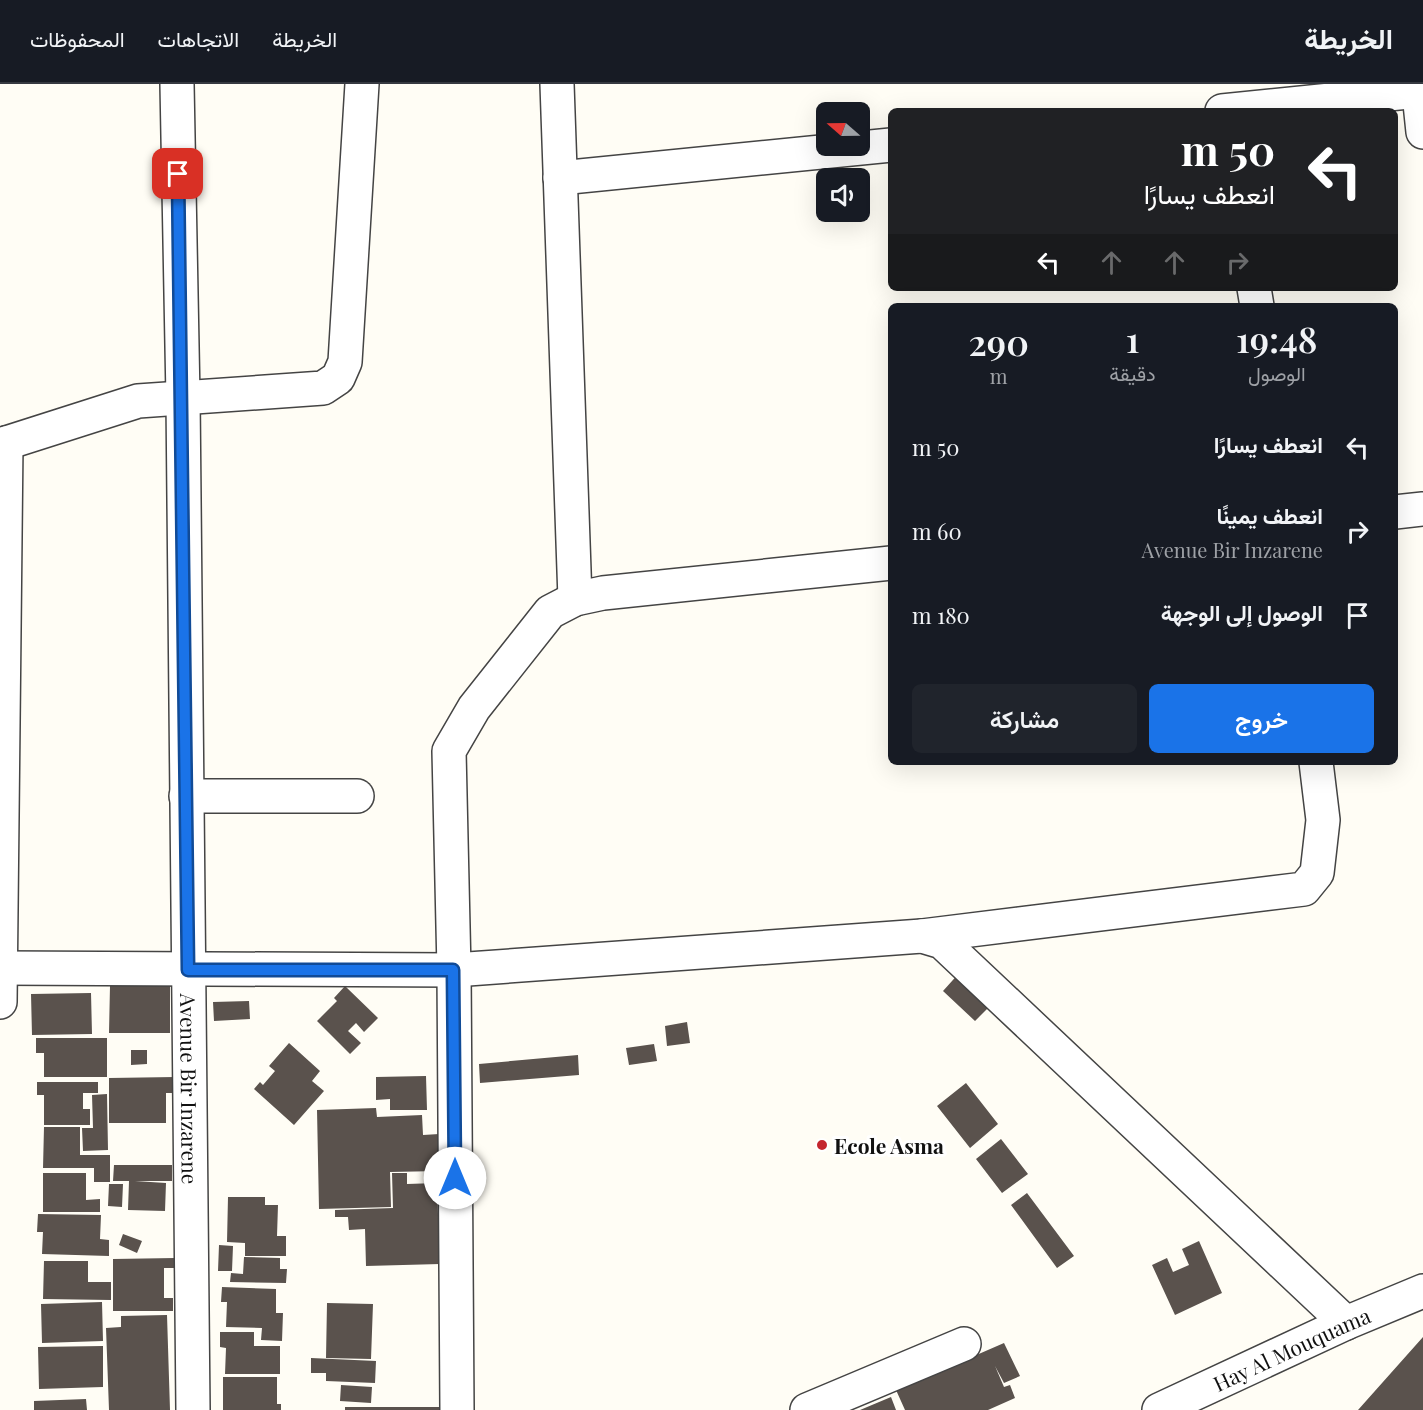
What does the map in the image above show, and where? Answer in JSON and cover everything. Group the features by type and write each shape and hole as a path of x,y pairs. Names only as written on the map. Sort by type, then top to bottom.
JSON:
{"street":[{"name":"Avenue Bir Inzarene","path":"177,84 183,398 193,1410"},
{"path":"0,1002 3,444 138,401 323,388 338,378 345,362 362,84"},
{"path":"557,84 576,599"},
{"path":"1252,108 1418,87 1423,132"},
{"path":"560,178 888,144"},
{"path":"1398,512 1423,509"},
{"path":"457,1410 449,751 474,708 550,612 576,599 603,593 888,563"},
{"path":"0,968 453,970 922,936 1304,889 1317,873 1323,820 1316,765"},
{"path":"186,796 357,796"},
{"path":"922,936 942,942 1346,1323"},
{"name":"Hay Al Mouquama","path":"1159,1410 1346,1323 1423,1291"},
{"path":"807,1410 964,1344"}],"building":[{"path":"961,971 994,1002 975,1021 943,991"},
{"path":"110,986 170,986 170,1033 109,1033"},
{"path":"345,986 378,1018 364,1032 356,1023 348,1031 361,1043 350,1054 317,1021 337,1001 334,998"},
{"path":"91,993 92,1034 32,1035 31,994"},
{"path":"249,1001 250,1019 214,1021 213,1002"},
{"path":"687,1022 690,1043 667,1046 665,1026"},
{"path":"36,1038 107,1038 107,1077 44,1077 44,1053 36,1053"},
{"path":"289,1043 320,1071 312,1081 324,1091 294,1125 254,1089 260,1082 263,1085 275,1071 269,1066"},
{"path":"654,1044 657,1061 629,1065 626,1048"},
{"path":"131,1050 147,1050 147,1064 131,1065"},
{"path":"578,1055 579,1075 480,1083 479,1064"},
{"path":"426,1076 427,1110 390,1110 390,1099 376,1100 376,1077"},
{"path":"175,1077 176,1093 166,1093 166,1123 109,1123 109,1078"},
{"path":"37,1082 98,1082 98,1093 83,1093 83,1109 90,1109 90,1125 44,1125 44,1095 37,1095"},
{"path":"966,1083 998,1124 970,1148 937,1106"},
{"path":"107,1094 108,1150 83,1151 82,1128 93,1128 92,1095"},
{"path":"376,1108 377,1117 422,1115 423,1135 439,1134 440,1171 390,1172 391,1207 319,1209 317,1110"},
{"path":"44,1127 80,1127 80,1155 110,1155 110,1182 94,1182 94,1168 43,1168"},
{"path":"1001,1139 1028,1174 1002,1193 976,1159"},
{"path":"114,1165 172,1165 172,1181 135,1181 166,1183 165,1211 128,1210 129,1181 113,1181"},
{"path":"43,1173 86,1173 86,1200 100,1199 100,1212 43,1212"},
{"path":"392,1173 407,1173 407,1184 437,1183 438,1214 444,1214 445,1239 439,1239 440,1264 366,1266 365,1229 349,1230 348,1217 335,1217 335,1210 393,1208"},
{"path":"109,1184 123,1184 122,1207 108,1206"},
{"path":"1027,1193 1074,1256 1057,1268 1011,1205"},
{"path":"228,1197 265,1197 265,1205 278,1205 277,1236 286,1236 286,1256 245,1256 245,1243 227,1242"},
{"path":"38,1214 101,1215 100,1239 109,1240 109,1256 42,1254 43,1232 37,1232"},
{"path":"123,1234 142,1241 137,1253 119,1245"},
{"path":"1199,1241 1222,1293 1175,1315 1152,1265 1167,1258 1173,1272 1189,1265 1182,1249"},
{"path":"219,1245 233,1246 232,1271 218,1271"},
{"path":"244,1257 280,1258 280,1269 287,1269 286,1283 230,1282 231,1273 243,1274"},
{"path":"175,1258 175,1268 164,1268 164,1298 173,1298 173,1311 113,1311 113,1259"},
{"path":"44,1261 88,1261 88,1282 111,1282 111,1300 43,1299"},
{"path":"222,1287 276,1289 276,1313 283,1313 282,1341 261,1340 262,1328 226,1327 227,1302 221,1302"},
{"path":"102,1302 103,1341 42,1343 41,1304"},
{"path":"327,1303 373,1304 371,1359 326,1358"},
{"path":"167,1315 170,1410 109,1410 106,1328 121,1327 121,1316"},
{"path":"220,1332 254,1332 254,1346 280,1346 280,1374 225,1374 226,1348 220,1347"},
{"path":"1423,1337 1423,1410 1358,1410"},
{"path":"1004,1343 1020,1376 1004,1383 995,1366 1004,1387 1010,1385 1015,1398 988,1410 905,1410 896,1390"},
{"path":"103,1346 103,1387 39,1389 38,1347"},
{"path":"311,1358 376,1361 375,1383 326,1381 326,1373 311,1373"},
{"path":"223,1377 277,1377 277,1404 281,1404 281,1410 223,1410"},
{"path":"341,1385 372,1387 371,1403 340,1401"},
{"path":"891,1397 896,1410 860,1410"},
{"path":"86,1399 87,1410 34,1410 34,1401"},
{"path":"345,1407 442,1407 442,1410 345,1410"}],"place":[{"name":"Ecole Asma","path":"822,1145"}],"route":[{"path":"178,174 183,398 188,970 453,970 455,1178"}]}
